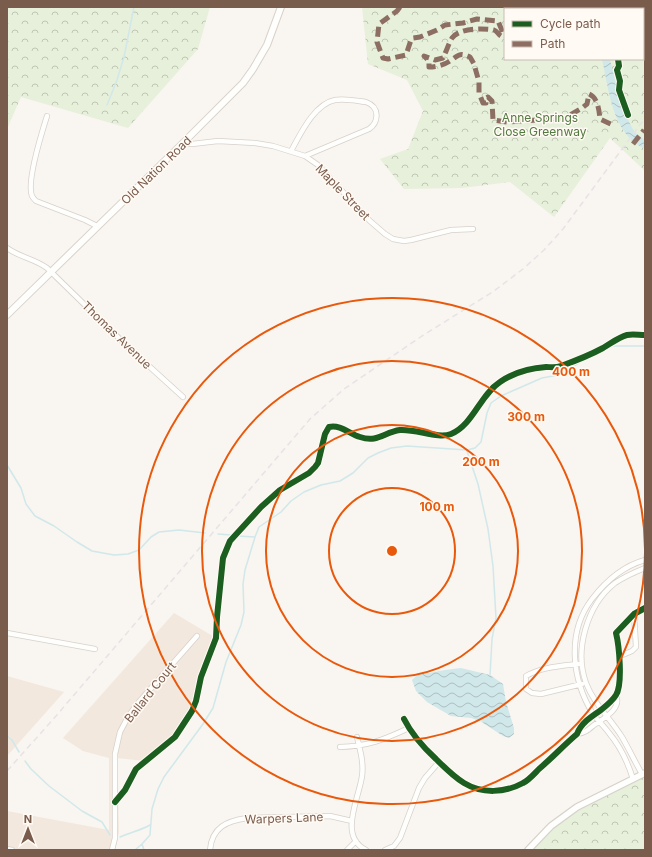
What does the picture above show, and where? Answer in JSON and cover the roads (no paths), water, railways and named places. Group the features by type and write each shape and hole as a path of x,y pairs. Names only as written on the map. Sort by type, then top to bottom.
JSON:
{"main road":[{"name":"Old Nation Road","path":"7,315 226,101 253,69 266,45 281,7"}],"street":[{"path":"292,151 311,118 326,104 335,100 366,102 373,106 376,110 377,119 372,127 305,156"},
{"path":"47,116 35,158 31,182 32,196 36,201 97,226"},
{"name":"Maple Street","path":"184,143 192,144 218,141 249,143 272,146 305,156 318,165 370,221 393,239 404,241 450,230 474,229"},
{"name":"Thomas Avenue","path":"7,248 13,253 41,264 51,272 160,377 183,397"},
{"path":"633,779 630,768 617,743 594,715 579,685 575,664 577,629 586,609 604,583 625,568 645,560"},
{"path":"528,850 551,826 577,807 643,774 622,736 595,700 586,683 582,664 584,630 592,612 603,596 614,584 645,568"},
{"path":"577,734 584,733 615,709 618,699 616,695 620,672 620,656 616,633 634,614 645,608"},
{"path":"586,609 592,612"},
{"path":"620,656 632,651 636,647 634,614"},
{"path":"7,633 95,650"},
{"name":"Ballard Court","path":"112,850 115,838 115,754 120,732 138,703 197,636"},
{"path":"582,664 575,664 531,673 526,676 526,689 532,693 541,694 586,683"},
{"path":"404,718 418,742 464,783 475,788 500,791 525,783 577,734 580,727 616,695"},
{"path":"340,747 359,746 385,739 409,728"},
{"path":"356,737 362,763 362,775 351,825 353,836 356,841 366,850"},
{"path":"385,850 394,846 400,838 425,778 439,762"},
{"name":"Warpers Lane","path":"210,850 213,836 227,822 234,820 330,816 352,821"},
{"path":"347,850 356,841"},
{"path":"7,849 12,850"}],"water":[{"path":"602,60 610,60 627,117 635,132 645,140 645,149 634,142 625,133 614,110"},
{"path":"461,668 490,675 503,684 506,702 514,728 514,734 509,738 503,736 480,721 471,718 451,716 427,702 416,691 412,680 417,675"}],"waterway":[{"path":"107,105 124,57 134,7"},
{"path":"135,850 150,835 152,809 158,789 164,777 213,708 226,662 241,625 244,612 243,584 245,570 259,527 281,512 291,501 304,492 321,485 340,481 353,473 368,458 391,448 407,446 467,450 475,448 481,442 487,413 491,403 501,396 542,378 558,375 572,368 587,357 613,346 645,346"},
{"path":"467,451 478,484 488,529 493,566 496,618 492,639 490,675"},
{"path":"7,465 21,488 26,504 35,516 54,526 92,551 114,555 128,554 139,550 151,537 159,532 179,530 205,533"},
{"path":"218,534 231,535"},
{"path":"237,536 255,537"},
{"path":"7,736 12,740 19,752"},
{"path":"25,761 31,769 49,786 82,811 102,822 110,835"},
{"path":"120,837 150,825"},
{"path":"142,844 144,850"}],"railway":[{"path":"7,771 56,716 310,419 344,389 422,336 494,291 523,269 544,250 563,229 645,118"}],"park label":[{"name":"Anne Springs Close Greenway","path":"540,124"}]}
